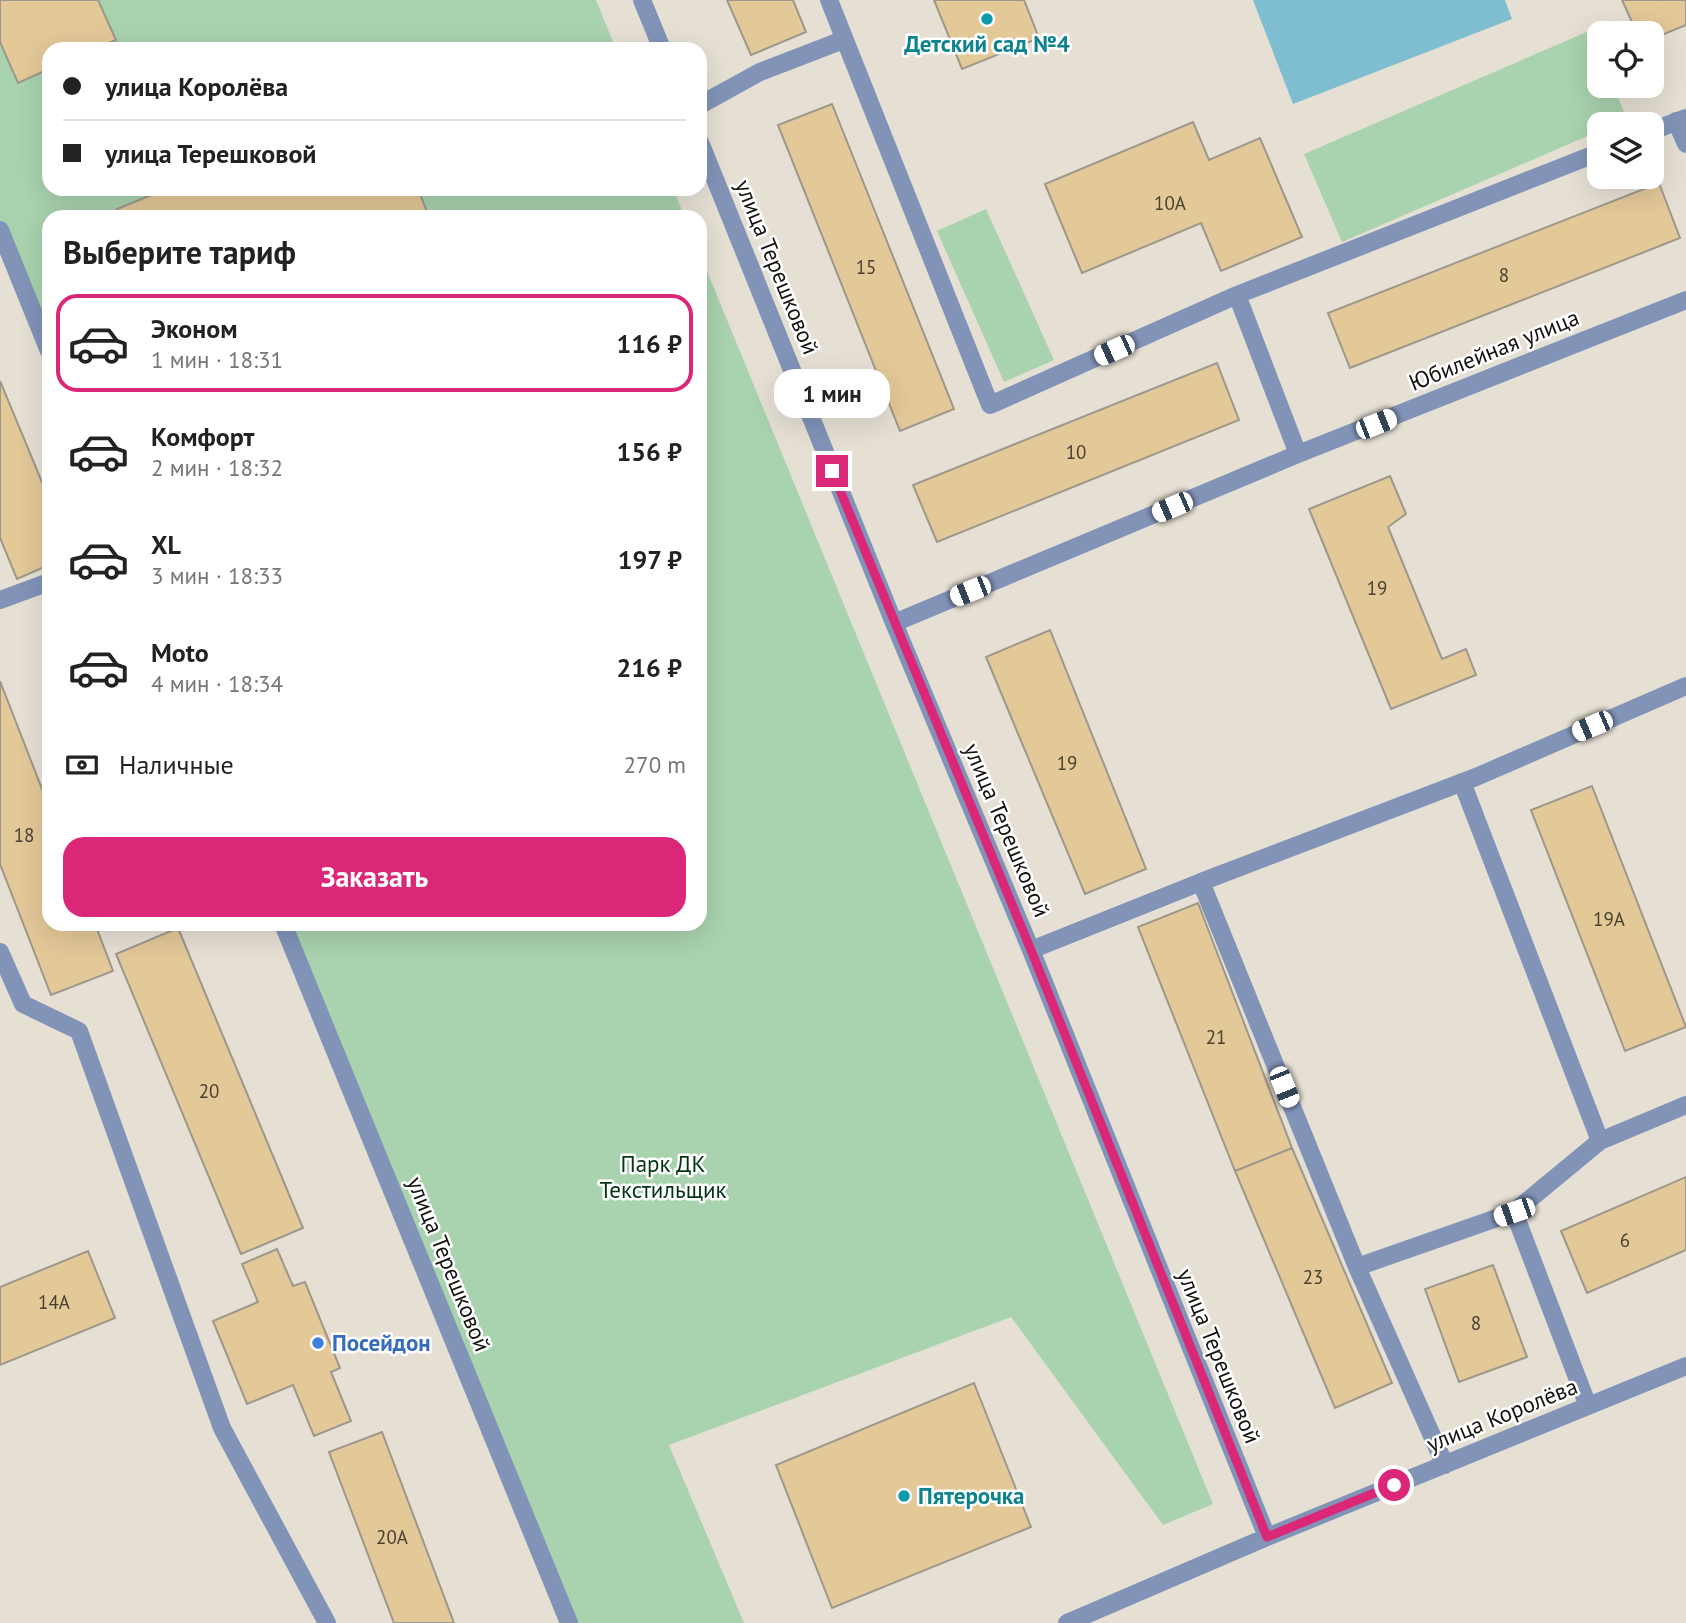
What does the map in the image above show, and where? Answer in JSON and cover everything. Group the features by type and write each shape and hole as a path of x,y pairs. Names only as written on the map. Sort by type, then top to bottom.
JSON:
{"street":[{"path":"642,0 659,42"},
{"path":"829,0 990,405 1237,295 1587,157"},
{"path":"707,101 760,72 843,40"},
{"path":"1664,126 1681,120 1686,144"},
{"name":"улица Терешковой","path":"707,159 894,623 1031,950 1267,1537"},
{"path":"0,230 42,334"},
{"path":"1237,295 1298,454"},
{"name":"Юбилейная улица","path":"894,623 1298,454 1686,300"},
{"path":"0,600 42,585"},
{"path":"1031,950 1462,782 1686,686"},
{"path":"1462,782 1600,1141"},
{"path":"1201,882 1357,1267 1445,1465"},
{"name":"улица Терешковой","path":"286,931 569,1623"},
{"path":"0,952 23,1004 79,1031 222,1427 327,1623"},
{"path":"1357,1267 1514,1212 1600,1141 1686,1105"},
{"path":"1514,1212 1588,1406"},
{"name":"улица Королёва","path":"1066,1623 1267,1537 1686,1366"}],"green space":[{"path":"0,0 596,0 613,42 42,42 42,196 676,196 682,210 42,210 42,324 0,221"},
{"path":"1587,32 1587,98 1618,98 1624,112 1587,112 1587,136 1342,242 1304,154"},
{"path":"986,209 1054,360 1004,382 937,231"},
{"name":"Парк ДК Текстильщик","path":"707,271 1213,1504 1163,1525 1011,1317 669,1445 744,1623 571,1623 289,931 707,931"}],"water":[{"path":"1253,0 1505,0 1512,19 1293,104"}],"building":[{"path":"0,0 98,0 116,40 42,42 42,72 18,83 0,42"},
{"path":"727,0 793,0 806,32 751,55"},
{"name":"Детский сад №4","path":"934,0 1024,0 1039,38 962,69"},
{"path":"1622,0 1686,0 1686,25 1664,34 1664,21 1632,21"},
{"path":"832,104 954,409 900,431 778,125"},
{"path":"1193,122 1209,160 1260,138 1302,237 1221,271 1201,223 1082,273 1045,184"},
{"path":"1644,189 1661,189 1680,238 1350,368 1328,313"},
{"path":"149,196 421,196 426,210 117,210"},
{"path":"1217,363 1239,420 937,542 913,485"},
{"path":"0,381 42,482 42,568 17,579 0,538"},
{"path":"1390,476 1406,514 1388,527 1442,659 1466,649 1476,675 1391,709 1309,509"},
{"path":"1050,630 1146,869 1085,894 986,657"},
{"path":"0,681 42,789 42,931 98,931 113,971 51,995 0,864"},
{"path":"1592,786 1686,1027 1625,1051 1531,810"},
{"path":"1198,903 1292,1148 1235,1171 1138,927"},
{"path":"171,931 179,931 303,1228 241,1254 116,954"},
{"path":"1292,1148 1392,1383 1335,1408 1235,1171"},
{"path":"1686,1177 1686,1250 1587,1293 1561,1231"},
{"path":"277,1249 293,1286 305,1282 340,1368 331,1372 351,1421 314,1436 293,1385 247,1404 213,1321 258,1302 242,1264"},
{"path":"88,1251 115,1318 0,1365 0,1287"},
{"path":"1493,1265 1527,1357 1459,1382 1425,1289"},
{"name":"Пятерочка","path":"974,1383 1031,1527 832,1608 776,1465"},
{"path":"382,1432 454,1623 394,1623 329,1452"}],"place":[{"name":"Детский сад №4","path":"987,19"},
{"name":"Посейдон","path":"318,1343"},
{"name":"Пятерочка","path":"904,1496"}],"route":[{"path":"832,471 1031,950 1267,1537 1394,1485"}]}
